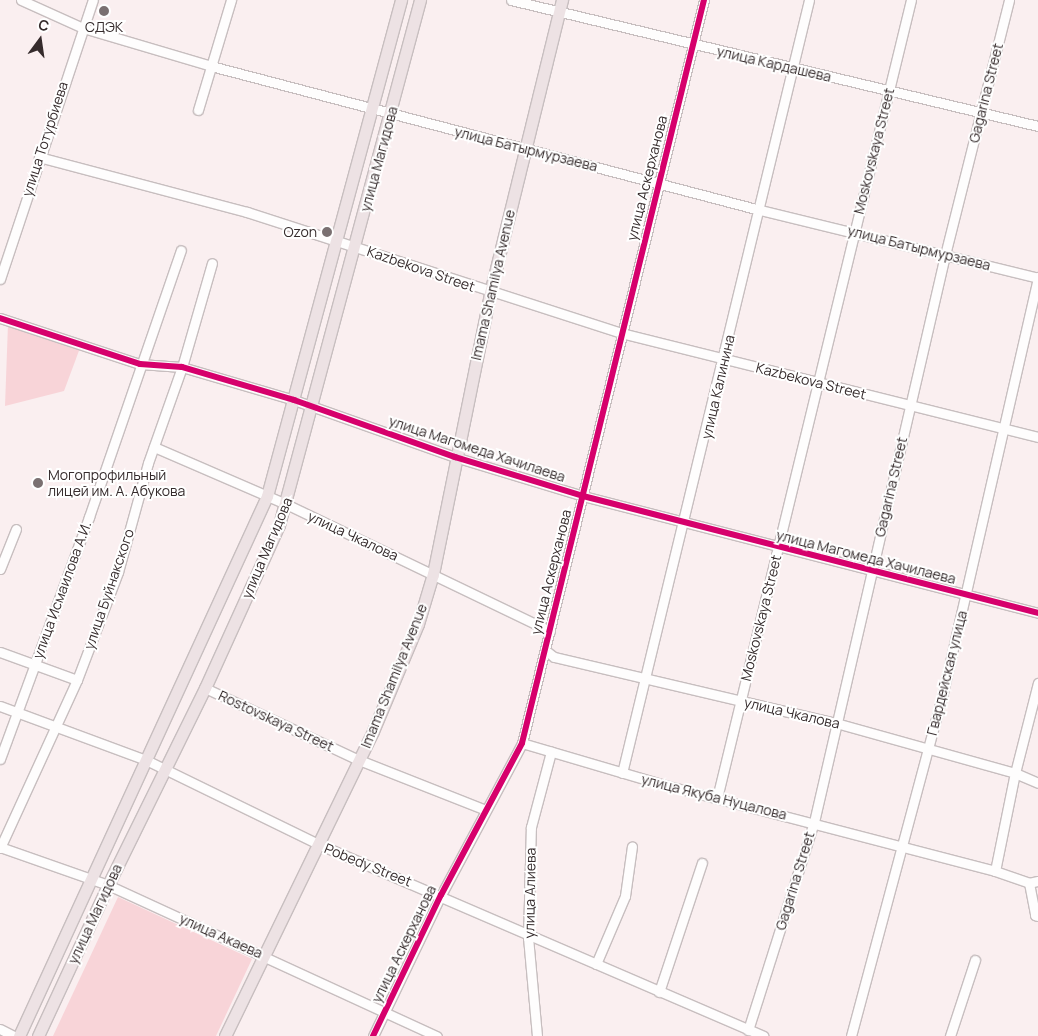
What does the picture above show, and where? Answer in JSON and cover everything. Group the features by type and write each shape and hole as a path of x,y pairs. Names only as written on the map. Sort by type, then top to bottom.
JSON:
{"main road":[{"name":"улица Магидова","path":"19,1036 267,496 374,110 402,0"},
{"name":"улица Магидова","path":"38,1036 108,885 167,770 206,688 286,504 356,247 420,0"},
{"name":"Imama Shamilya Avenue","path":"225,1036 359,760 418,624 433,574 455,457 490,293 562,0"}],"street":[{"name":"улица Батырмурзаева","path":"21,0 83,28 210,66 760,210 1038,278"},
{"name":"улица Тотурбиева","path":"0,279 39,157 93,0"},
{"path":"198,110 231,0"},
{"name":"улица Кардашева","path":"511,0 695,46 1038,126"},
{"name":"улица Аскерханова","path":"373,1036 442,895 522,744 621,333 695,46 704,0"},
{"name":"улица Калинина","path":"622,773 685,524 809,0"},
{"name":"Moskovskaya Street","path":"717,798 911,0"},
{"name":"Gagarina Street","path":"748,1030 814,822 945,255 1009,0"},
{"name":"Kazbekova Street","path":"39,157 246,212 490,293 621,333 1038,437"},
{"name":"улица Исмаилова А.И.","path":"0,759 89,517 140,364 181,250"},
{"name":"улица Буйнакского","path":"0,847 54,725 77,680 118,572 154,447 182,367 212,263"},
{"name":"Гвардейская улица","path":"851,1036 928,749 966,595 1002,428 1038,278"},
{"name":"улица Магомеда Хачилаева","path":"0,318 140,364 182,367 294,400 455,457 582,496 872,572 1038,613"},
{"name":"улица Чкалова","path":"154,447 286,504 550,631"},
{"path":"0,569 16,530"},
{"name":"улица Чкалова","path":"545,650 554,657 836,724 1015,773 1038,783"},
{"path":"0,652 77,680"},
{"path":"995,870 1015,773 1038,683"},
{"name":"Rostovskaya Street","path":"206,688 359,760 486,810"},
{"name":"Pobedy Street","path":"0,706 146,760 318,844 442,895 528,938 596,964 763,1036"},
{"name":"улица Якуба Нуцалова","path":"522,744 622,773 814,822 901,848 995,870 1034,882"},
{"name":"улица Алиева","path":"537,1036 528,938 531,827 551,752"},
{"path":"596,964 625,896 632,846"},
{"name":"улица Акаева","path":"0,847 108,885 438,1036"},
{"path":"659,992 702,863"},
{"path":"1034,882 1035,915 1038,916"},
{"path":"950,1036 975,960"},
{"path":"0,1029 14,1036"}],"shaded area":[{"path":"8,324 80,348 64,391 5,406"},
{"path":"118,897 252,959 216,1036 53,1036"}],"cycle path":[{"path":"373,1036 441,895 522,743 704,0"},
{"path":"0,318 140,364 182,367 294,400 455,457 583,496 1038,613"}],"place":[{"name":"СДЭК","path":"104,11"},
{"name":"Ozon","path":"327,232"},
{"name":"Могопрофильный лицей им. А. Абукова","path":"38,483"}]}
